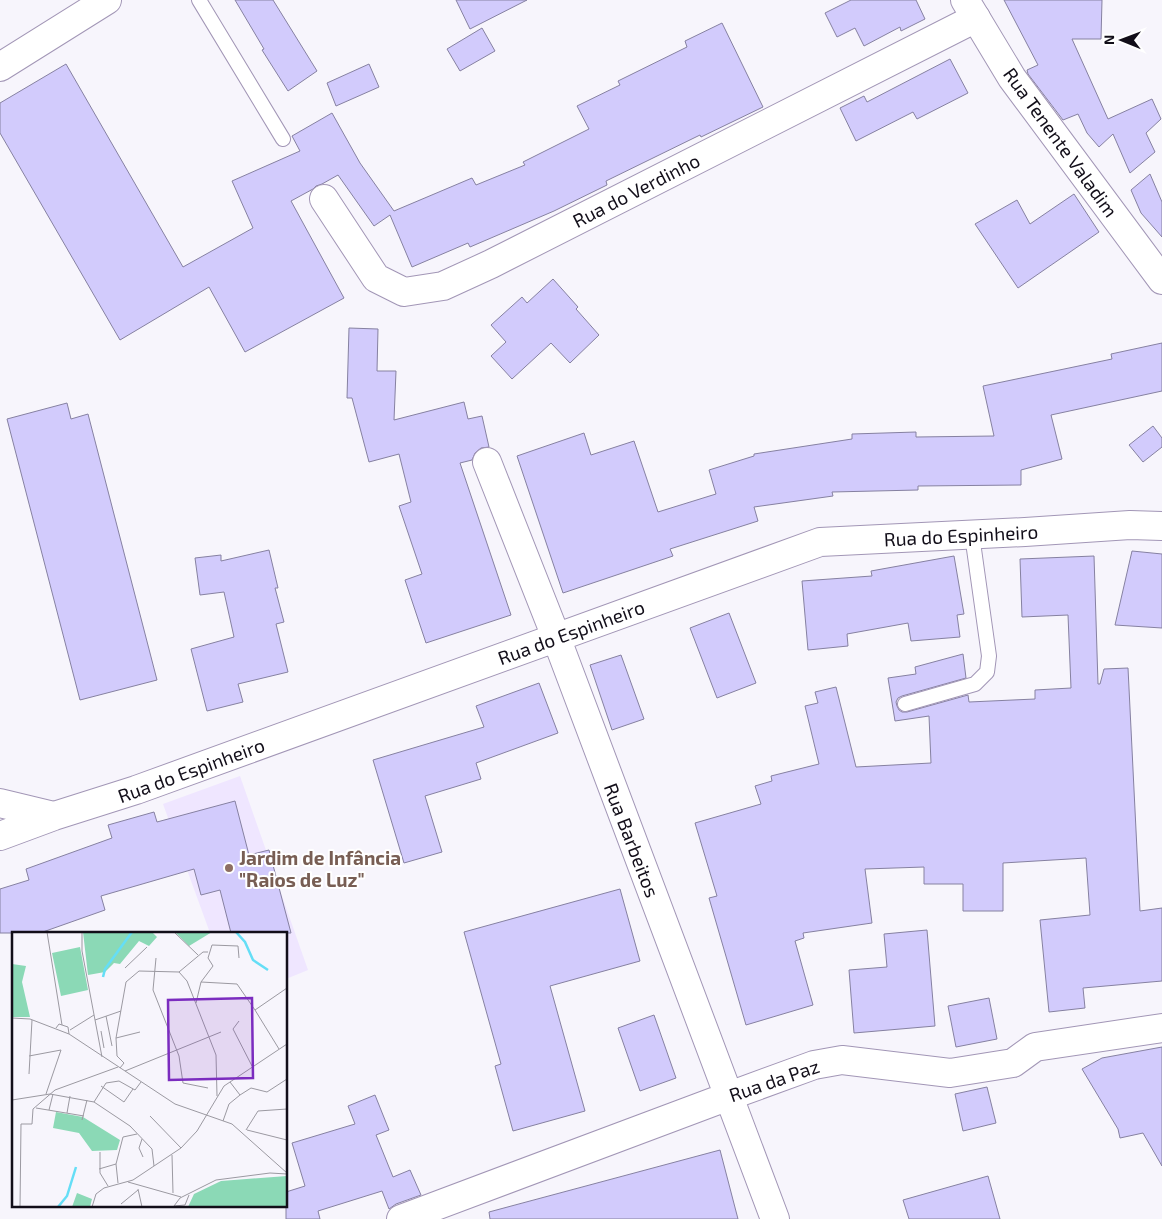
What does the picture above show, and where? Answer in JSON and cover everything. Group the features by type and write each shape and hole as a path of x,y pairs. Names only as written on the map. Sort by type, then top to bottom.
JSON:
{"street":[{"path":"0,67 107,0"},
{"name":"Rua do Verdinho","path":"324,198 376,278 404,292 443,286 500,259 971,9"},
{"name":"Rua Tenente Valadim","path":"971,9 1012,78 1162,280"},
{"name":"Rua Barbeitos","path":"487,462 556,637 776,1219"},
{"name":"Rua do Espinheiro","path":"0,836 54,816 136,790 820,542 1025,532 1130,524 1162,526"},
{"path":"0,803 54,816"},
{"name":"Rua da Paz","path":"401,1219 814,1065 842,1060 950,1073 1013,1063 1035,1047 1162,1028"}],"lane":[{"path":"199,0 283,138"},
{"path":"905,704 975,684 987,672 989,656 972,534"}],"shaded area":[{"name":"Jardim de Infância \"Raios de Luz\"","path":"240,776 308,970 288,978 288,932 210,932 163,804"}],"building":[{"path":"235,0 273,0 317,71 288,91 262,50 264,49"},
{"path":"456,0 527,0 470,29"},
{"path":"851,0 916,0 925,19 901,31 900,27 864,46 855,28 837,37 825,13"},
{"path":"1004,0 1102,0 1101,39 1072,39 1108,119 1152,99 1161,119 1146,133 1155,152 1130,173 1113,134 1099,147 1087,133 1078,114 1063,120 1028,74 1027,70 1038,65"},
{"path":"722,23 763,107 701,137 700,135 606,181 607,185 554,211 470,247 468,243 412,267 390,215 374,226 338,175 291,201 344,298 245,352 209,287 120,340 0,133 0,103 66,64 183,267 253,228 232,181 300,151 292,136 332,113 360,163 394,211 472,178 476,185 525,165 523,162 589,129 577,106 620,85 618,81 687,47 685,41"},
{"path":"482,28 495,51 460,71 447,49"},
{"path":"950,59 968,93 917,119 913,112 856,141 840,108 864,96 867,102"},
{"path":"369,64 379,87 336,106 327,83"},
{"path":"1150,174 1162,202 1162,237 1141,213 1131,190"},
{"path":"1074,194 1099,232 1018,288 975,224 1017,200 1030,224"},
{"path":"553,279 578,307 576,309 599,335 570,363 551,343 512,379 491,356 506,342 491,325 522,297 527,303"},
{"path":"349,328 378,329 377,371 396,371 394,420 464,402 468,419 482,416 489,447 481,448 475,453 472,460 460,463 511,615 426,643 405,580 422,574 399,506 411,502 399,454 369,462 352,398 347,398"},
{"path":"1162,343 1162,391 1051,415 1062,459 1021,470 1021,485 918,486 918,490 832,492 833,496 754,507 758,521 670,549 673,556 563,593 517,456 584,433 591,455 634,441 658,512 716,494 709,470 754,456 754,454 852,439 852,434 916,432 916,437 994,436 983,386 1112,359 1111,354"},
{"path":"67,403 71,419 88,414 157,680 80,700 7,419"},
{"path":"1153,426 1162,438 1162,447 1143,462 1129,445"},
{"path":"269,550 278,588 275,588 284,622 276,624 288,672 238,684 243,702 207,711 191,649 234,637 224,592 200,595 195,558 221,555 221,561"},
{"path":"1132,551 1162,554 1162,628 1115,625"},
{"path":"954,556 964,614 957,615 960,637 911,641 908,623 847,634 848,646 808,650 802,581 872,576 871,571"},
{"path":"1094,556 1098,684 1100,684 1104,669 1128,668 1140,911 1162,908 1162,981 1083,988 1085,1008 1049,1012 1040,920 1090,915 1086,858 1003,863 1003,911 963,911 963,884 924,884 924,867 865,869 872,923 803,933 804,938 795,941 813,1005 746,1025 709,898 717,896 695,823 761,804 755,786 772,781 771,776 819,764 805,706 818,703 815,692 836,687 856,767 931,763 929,716 895,721 888,678 916,674 915,667 963,654 966,678 898,698 897,706 902,712 968,695 969,702 1035,699 1035,690 1071,688 1068,615 1022,617 1020,559"},
{"path":"729,613 756,683 717,698 690,628"},
{"path":"621,655 644,719 612,730 590,665"},
{"path":"539,683 558,733 476,763 481,779 425,796 442,852 404,863 373,760 484,727 476,706"},
{"path":"235,801 249,855 269,850 291,933 231,932 220,890 201,895 194,869 101,896 105,910 43,932 0,933 0,889 29,880 26,869 112,838 108,825 154,812 157,822"},
{"path":"620,889 640,961 550,986 585,1111 513,1131 495,1066 501,1064 464,932"},
{"path":"927,930 935,1026 854,1033 849,970 887,967 884,934"},
{"path":"989,998 997,1039 956,1047 948,1006"},
{"path":"654,1015 676,1078 640,1091 618,1028"},
{"path":"1162,1047 1162,1166 1143,1133 1120,1138 1118,1129 1082,1069 1102,1058"},
{"path":"987,1087 996,1123 963,1131 955,1094"},
{"path":"375,1095 389,1130 376,1135 393,1177 410,1170 421,1195 396,1204 389,1209 382,1191 318,1211 320,1219 286,1219 288,1191 305,1186 292,1143 355,1124 348,1106"},
{"path":"720,1150 738,1219 490,1219 489,1212"},
{"path":"988,1176 1000,1219 909,1219 903,1200"}],"place":[{"name":"Jardim de Infância \"Raios de Luz\"","path":"229,868"}]}
